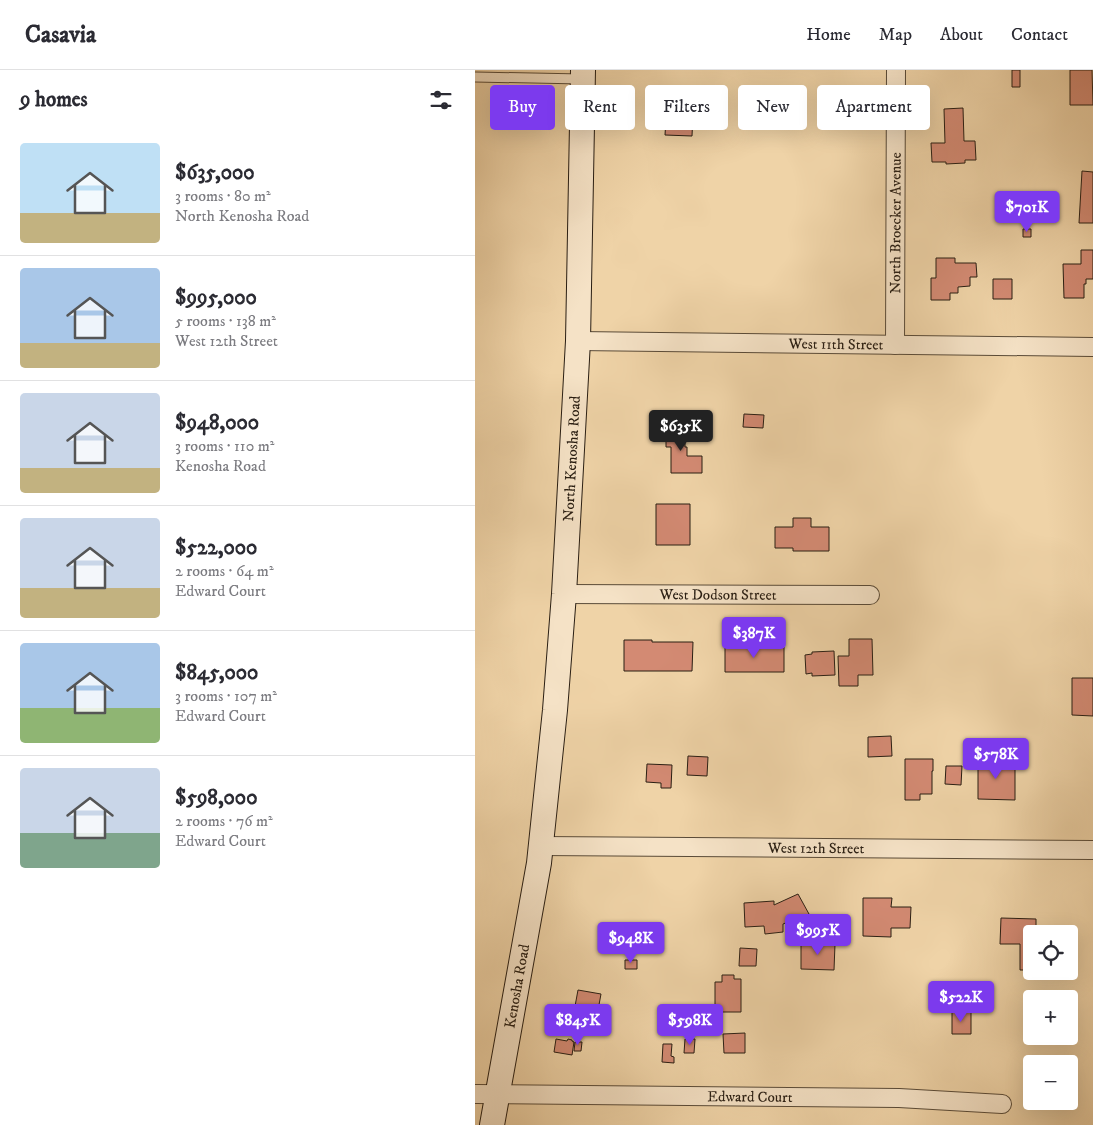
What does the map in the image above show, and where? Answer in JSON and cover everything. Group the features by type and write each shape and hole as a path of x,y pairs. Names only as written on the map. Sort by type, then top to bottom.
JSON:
{"street":[{"name":"North Broecker Avenue","path":"895,345 896,70"},
{"name":"North Kenosha Road","path":"541,846 555,710 564,594 578,341 583,74"},
{"name":"West 11th Street","path":"578,341 1093,347"},
{"name":"West Dodson Street","path":"564,594 870,595"},
{"name":"West 12th Street","path":"541,846 1093,850"},
{"name":"Kenosha Road","path":"492,1125 486,1094 539,863 541,846"},
{"name":"Edward Court","path":"486,1094 899,1098 1002,1104"}],"lane":[{"path":"475,77 583,74"}],"building":[{"path":"1012,70 1020,70 1020,87 1012,87"},
{"path":"1070,70 1092,70 1093,105 1070,105"},
{"path":"963,108 964,141 975,141 976,160 965,160 965,163 946,164 946,162 932,162 931,143 945,143 944,109"},
{"path":"665,130 692,130 692,136 665,135"},
{"path":"1082,171 1093,172 1093,223 1079,223"},
{"path":"1023,229 1031,229 1031,237 1023,237"},
{"path":"1081,250 1093,250 1093,279 1086,279 1084,298 1064,298 1063,264 1081,264"},
{"path":"936,258 955,258 955,263 976,263 977,277 970,277 970,286 958,287 958,293 950,293 950,300 931,300 931,278 936,278"},
{"path":"993,279 1012,279 1012,299 993,299"},
{"path":"744,414 764,415 763,428 743,427"},
{"path":"666,425 685,425 687,456 702,456 702,473 671,473 671,447 666,447"},
{"path":"656,504 690,504 690,545 656,545"},
{"path":"793,518 811,518 811,527 829,527 829,551 793,551 793,548 775,548 775,527 793,527"},
{"path":"849,639 872,639 873,675 858,675 858,686 839,686 838,656 849,656"},
{"path":"624,640 693,642 692,671 624,671"},
{"path":"743,644 765,644 765,647 784,647 784,672 725,672 725,647 743,647"},
{"path":"834,651 835,675 812,676 812,673 806,674 805,655 812,654 812,652"},
{"path":"1072,678 1093,678 1093,716 1072,715"},
{"path":"891,736 892,756 868,757 868,737"},
{"path":"688,756 708,757 707,776 687,775"},
{"path":"982,756 1000,756 1000,768 1015,768 1015,800 978,799 978,768 982,768"},
{"path":"905,759 933,759 932,794 920,794 920,800 905,800"},
{"path":"647,764 672,765 671,788 661,788 661,783 646,782"},
{"path":"946,766 962,766 961,785 945,784"},
{"path":"798,894 809,914 783,924 783,932 765,934 764,926 745,927 744,903 774,901 774,905"},
{"path":"863,898 892,898 891,907 911,907 910,928 891,928 891,937 863,936"},
{"path":"1001,918 1036,919 1036,925 1023,925 1023,970 1020,970 1020,944 1000,944"},
{"path":"801,943 835,944 834,970 801,969"},
{"path":"740,948 757,949 756,966 739,966"},
{"path":"625,960 637,960 637,969 625,969"},
{"path":"722,975 734,975 734,979 741,979 741,1012 715,1012 715,982 722,982"},
{"path":"578,990 601,994 596,1021 573,1017"},
{"path":"952,1012 971,1012 971,1034 952,1034"},
{"path":"745,1033 745,1053 724,1053 723,1034"},
{"path":"556,1039 567,1041 568,1039 574,1042 572,1055 554,1052"},
{"path":"685,1039 695,1039 694,1053 684,1053"},
{"path":"575,1042 582,1042 581,1051 574,1051"},
{"path":"663,1044 672,1044 671,1056 674,1057 674,1063 662,1062"}]}
